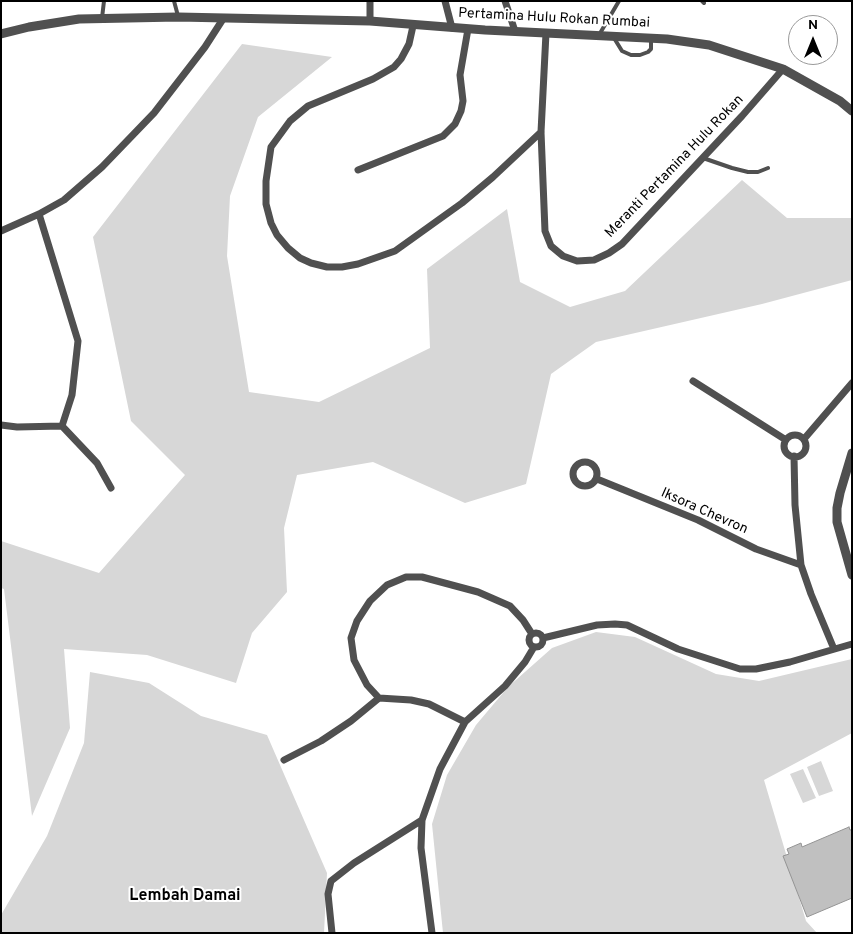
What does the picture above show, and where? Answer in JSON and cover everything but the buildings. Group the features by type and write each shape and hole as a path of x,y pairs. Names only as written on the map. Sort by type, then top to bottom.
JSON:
{"street":[{"path":"370,1 370,21"},
{"path":"445,1 452,28"},
{"path":"505,1 515,31"},
{"name":"Pertamina Hulu Rokan Rumbai","path":"1,34 50,23 102,18 178,17 370,21 413,26 651,38 709,45 783,69 840,101 852,111"},
{"path":"1,231 40,214 64,200 102,167 154,113 205,47 223,19"},
{"path":"413,26 409,44 394,67 373,79 308,106 290,120 271,147 266,174 266,204 271,223 277,235 300,258 327,267 342,267 358,264 395,251 462,203 493,178 541,132"},
{"path":"358,170 443,136 455,124 463,101 460,75 468,29"},
{"name":"Meranti Pertamina Hulu Rokan","path":"546,33 541,132 546,238 550,246 557,252 577,261 594,260 622,244 742,116 783,69"},
{"path":"40,214 78,342 72,395 62,426"},
{"path":"693,381 786,440"},
{"path":"804,439 851,385"},
{"path":"1,425 17,427 62,426 97,462 111,488"},
{"path":"797,435 804,439 806,444 803,453 794,456 786,451 784,445 788,437 797,435"},
{"path":"852,453 840,493 837,522 852,575"},
{"path":"794,456 795,505 801,565 834,649"},
{"name":"Iksora Chevron","path":"597,479 698,520 756,549 801,565"},
{"path":"378,698 367,686 354,660 351,638 357,621 370,601 387,585 406,577 422,577 442,581 478,592 510,606 523,620 532,634"},
{"path":"543,638 597,625 627,625 678,649 740,669 756,669 790,662 852,644"},
{"path":"532,634 538,633 543,638"},
{"path":"532,634 528,641 534,647"},
{"path":"432,933 421,848 422,820 440,769 466,722 505,686 526,662 534,647 541,645 543,638"},
{"path":"284,760 321,741 351,721 378,698 411,700 429,704 466,722"},
{"path":"332,933 329,886 332,880 354,863 422,820"}],"lane":[{"path":"102,18 104,1"},
{"path":"174,1 178,17"},
{"path":"599,35 620,1"},
{"path":"613,36 622,51 631,55 640,55 648,52 651,49 651,38"},
{"path":"703,158 748,172 758,172 768,168"}],"shaded area":[{"path":"242,44 332,57 258,117 230,196 227,256 249,392 319,402 430,348 427,269 507,209 520,282 570,307 625,291 742,180 787,218 852,218 852,280 762,304 596,342 551,374 526,484 465,503 373,462 297,475 284,528 287,592 252,633 236,683 147,655 64,649 70,728 32,816 4,589 1,588 1,541 99,573 185,475 131,421 93,237"},
{"path":"596,632 635,637 716,674 759,681 852,659 852,733 764,780 806,921 817,933 443,933 432,824 447,775 476,725 508,687 552,648"},
{"path":"90,672 149,683 201,716 267,735 327,873 324,933 1,933 1,915 47,836 84,743"},
{"path":"821,761 833,791 819,796 807,767"},
{"path":"803,769 816,798 803,803 790,774"}],"district":[{"name":"Lembah Damai","path":"185,897"}]}
